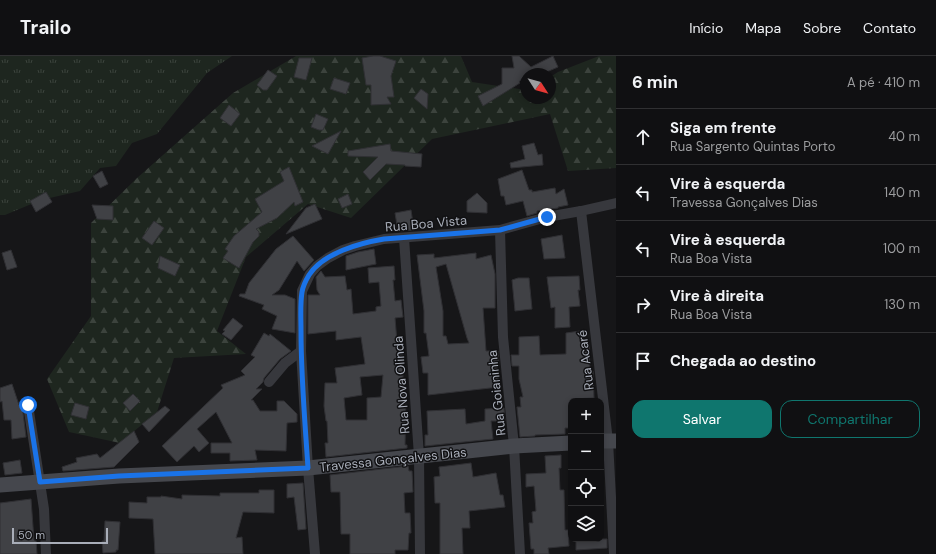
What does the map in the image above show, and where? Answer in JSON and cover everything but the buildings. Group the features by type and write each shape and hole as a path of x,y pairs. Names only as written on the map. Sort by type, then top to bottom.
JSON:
{"street":[{"name":"Rua Boa Vista","path":"315,554 301,351 302,292 305,282 310,274 317,266 343,250 371,241 500,230 547,217 581,211 616,202"},
{"name":"Rua Acaré","path":"581,211 608,441 614,554"},
{"name":"Rua Goianinha","path":"500,230 503,336 514,446 520,554"},
{"name":"Rua Nova Olinda","path":"404,238 419,456 420,554"},
{"path":"269,382 285,363 301,351"},
{"path":"28,405 44,509 46,554"},
{"name":"Travessa Gonçalves Dias","path":"0,485 126,475 308,468 514,446 568,443"}],"green space":[{"path":"0,56 232,56 207,73 157,134 132,143 116,166 100,168 80,191 41,200 5,215 0,215"},
{"path":"296,56 461,56 472,82 520,89 520,104 556,104 556,73 599,56 616,56 616,168 568,171 550,114 432,139 351,218 308,204 246,257 217,331 246,354 174,358 157,412 120,443 69,432 47,379 91,316 91,223 137,178 233,93"}],"route":[{"path":"28,405 40,482 212,471 308,468 301,351 301,310 302,292 305,282 317,266 343,250 371,241 500,230 547,217"}]}
